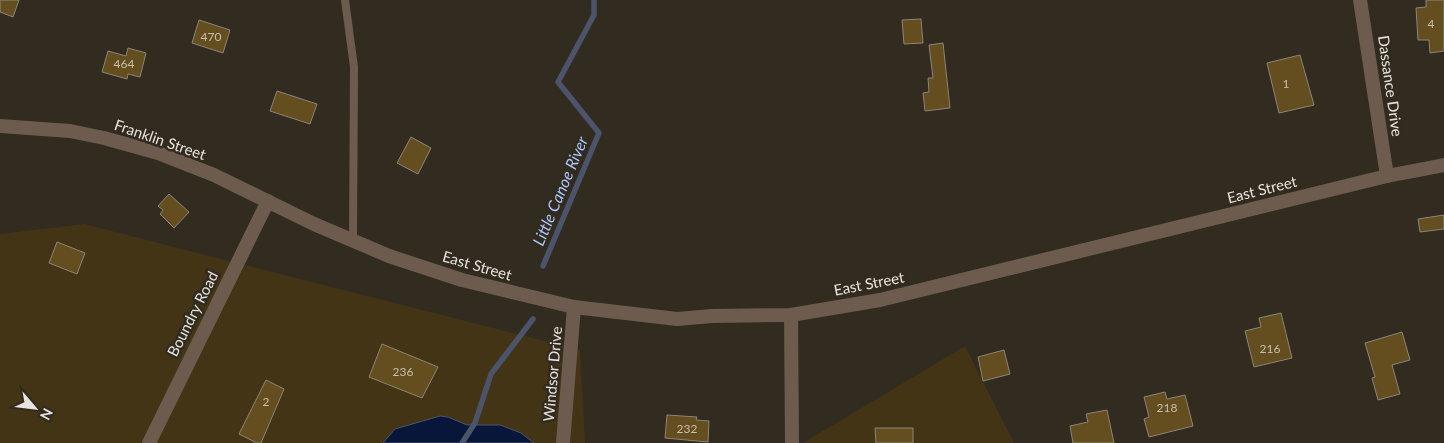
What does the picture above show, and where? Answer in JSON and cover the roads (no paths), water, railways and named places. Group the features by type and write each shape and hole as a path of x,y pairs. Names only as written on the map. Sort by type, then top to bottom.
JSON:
{"street":[{"name":"Dassance Drive","path":"1360,0 1370,54 1376,116 1388,176"},
{"name":"Franklin Street","path":"0,126 70,131 134,146 214,175 301,218"},
{"name":"East Street","path":"301,218 390,256 462,280 574,307 677,319 712,316 791,315 880,300 993,274 1388,176 1444,166"},
{"name":"Boundry Road","path":"149,443 268,202"},
{"name":"Windsor Drive","path":"563,443 574,307"},
{"path":"791,315 792,443"}],"lane":[{"path":"345,0 354,67 353,241"}],"water":[{"path":"440,416 448,417 467,425 500,425 521,433 534,443 383,443 395,429"}],"waterway":[{"name":"Little Canoe River","path":"543,266 599,133 558,82 594,15 594,0"},
{"name":"Little Canoe River","path":"462,443 475,423 491,374 533,319"}]}
